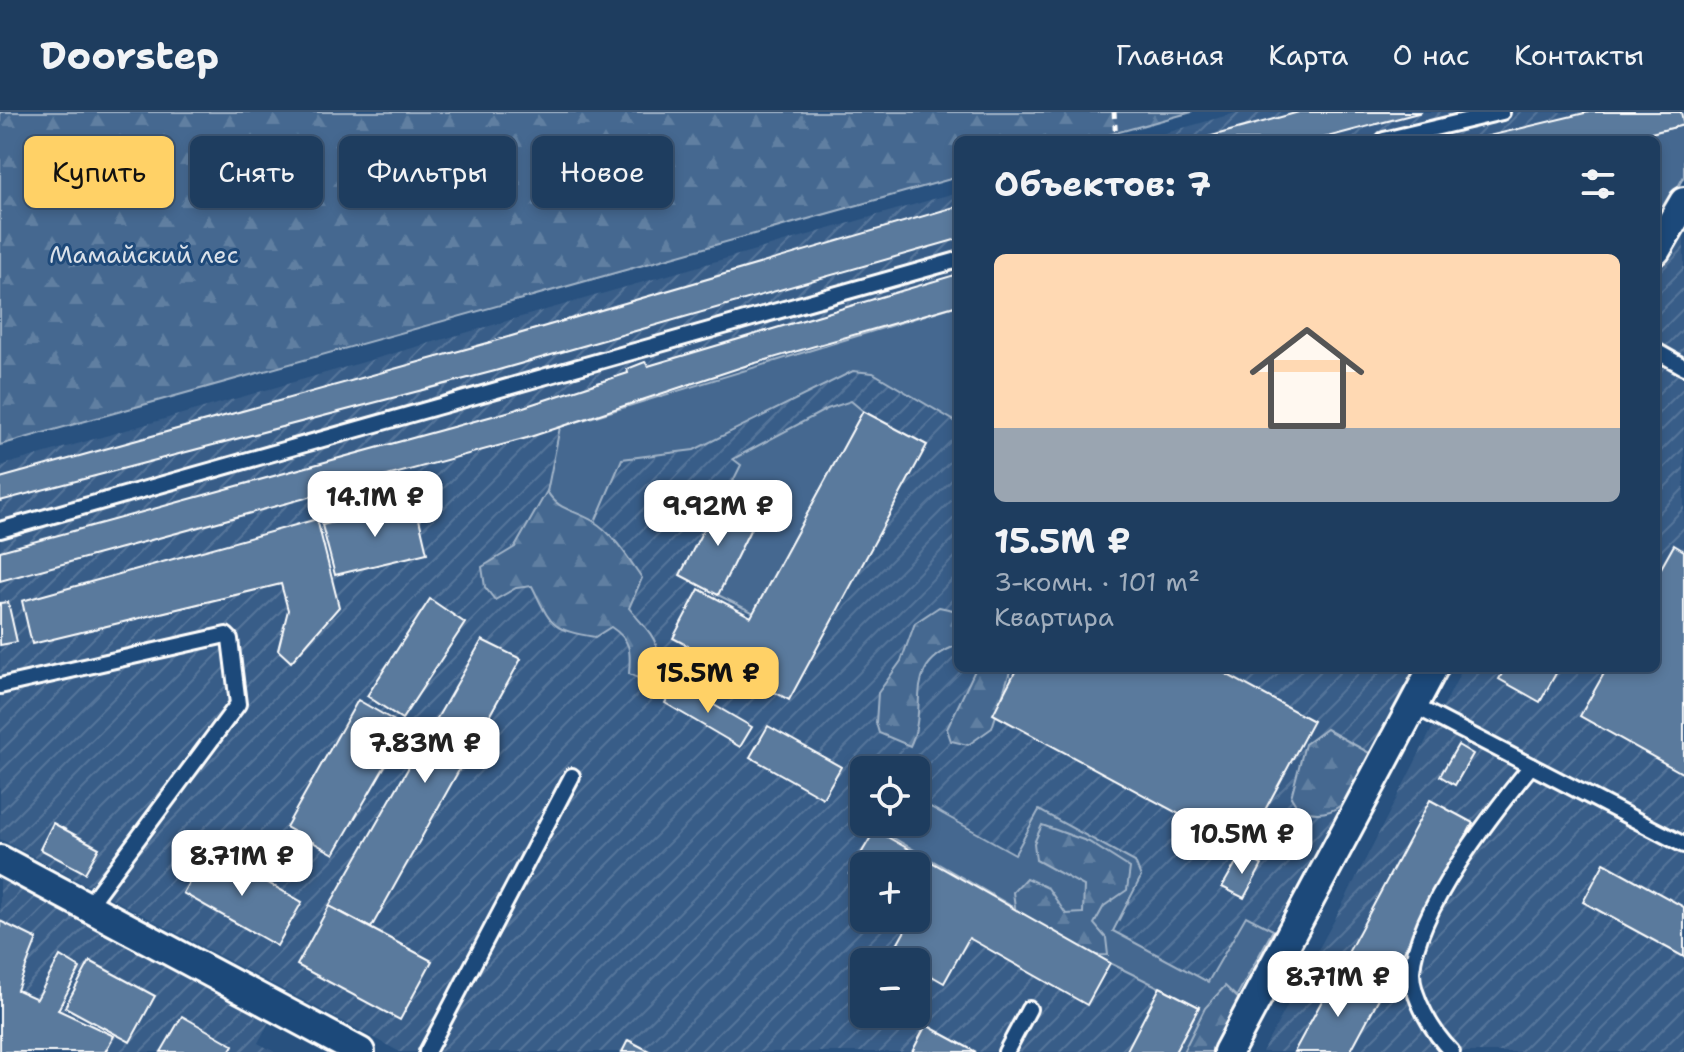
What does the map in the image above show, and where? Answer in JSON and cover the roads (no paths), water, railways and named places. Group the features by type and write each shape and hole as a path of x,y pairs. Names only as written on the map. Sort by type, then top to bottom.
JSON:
{"street":[{"path":"1669,239 1684,202"},
{"path":"1228,1052 1431,672"},
{"path":"0,860 360,1052"}],"lane":[{"path":"1401,136 1502,112"},
{"path":"0,530 954,261"},
{"path":"1660,353 1684,367"},
{"path":"0,686 226,635 230,639 238,704 87,907"},
{"path":"1413,705 1684,845"},
{"path":"1452,1052 1423,1011 1412,974 1417,945 1441,897 1484,825 1531,766"},
{"path":"427,1052 572,776"},
{"path":"1006,1052 1029,1009"}],"park label":[{"name":"Мамайский лес","path":"144,255"}]}
